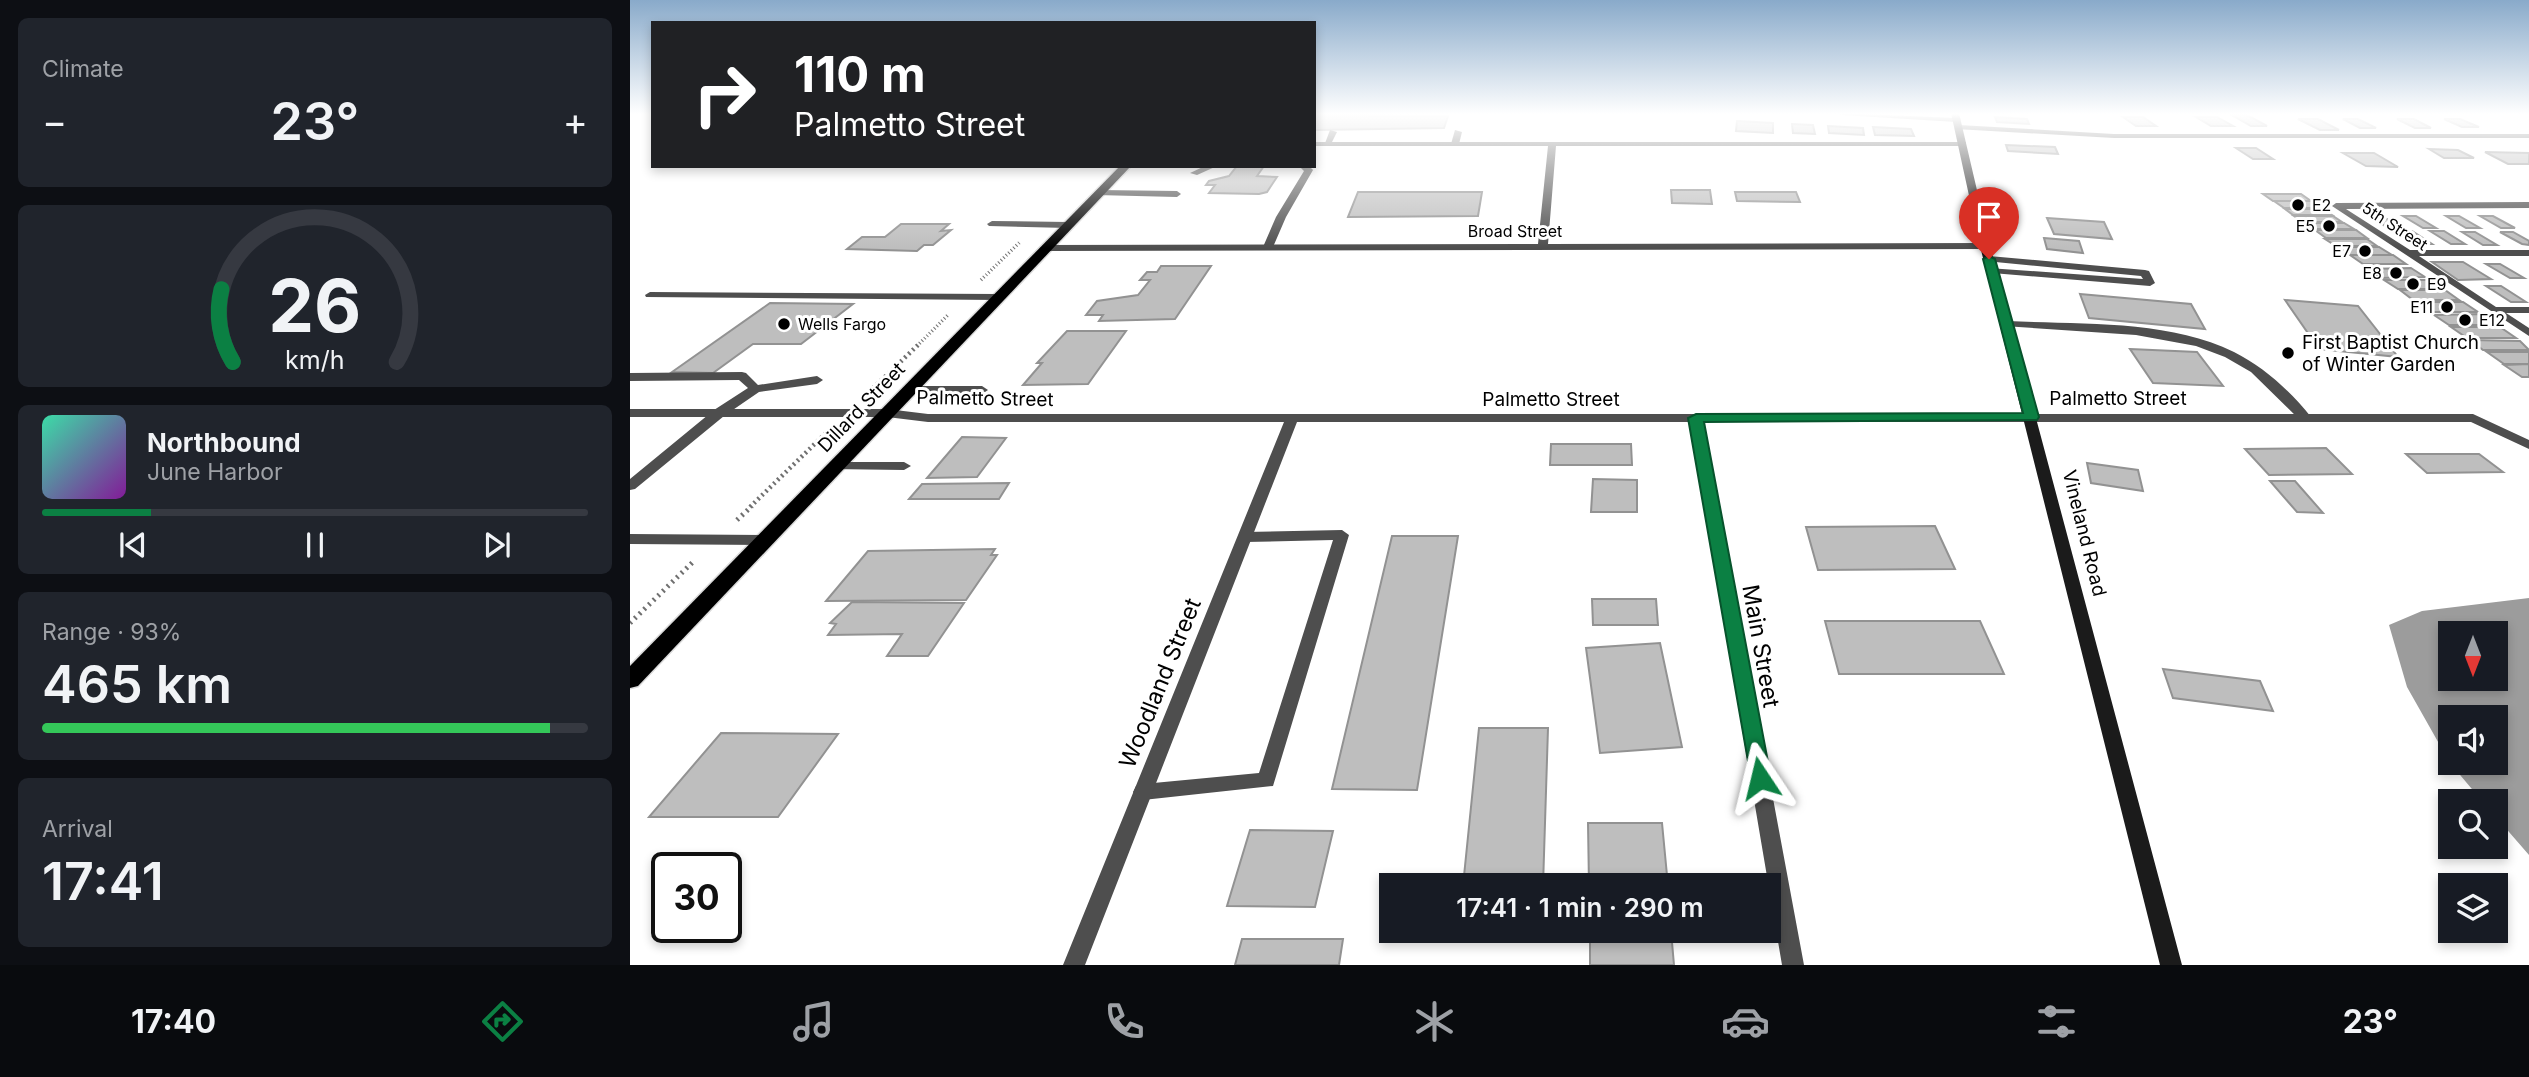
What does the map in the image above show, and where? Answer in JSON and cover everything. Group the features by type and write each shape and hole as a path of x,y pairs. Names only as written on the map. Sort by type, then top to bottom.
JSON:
{"main road":[{"name":"Vineland Road","path":"1966,158 1985,246 2032,417 2171,965"},
{"name":"Dillard Street","path":"632,676 1124,168"}],"street":[{"path":"1543,246 1551,158"},
{"path":"1194,173 1208,168"},
{"path":"1268,247 1280,217 1308,170 1306,168"},
{"path":"1100,193 1177,194"},
{"name":"5th Street","path":"2529,205 2336,205 2529,333"},
{"path":"992,225 1068,225"},
{"name":"Broad Street","path":"1045,248 1985,246"},
{"path":"2408,253 2529,253"},
{"path":"1990,265 2145,272 2150,282 1990,265"},
{"path":"650,295 998,297"},
{"path":"2495,310 2529,310"},
{"path":"2007,324 2198,340 2228,352 2257,370 2305,417"},
{"path":"630,377 742,376 755,388"},
{"path":"630,486 719,413 755,388 817,380"},
{"path":"908,390 982,390"},
{"name":"Palmetto Street","path":"630,413 887,413 928,418 1292,419 2473,418 2529,445"},
{"name":"Main Street","path":"1696,418 1793,965"},
{"name":"Woodland Street","path":"1074,965 1292,419"},
{"path":"835,466 904,467"},
{"path":"1143,792 1266,780 1342,535 1245,537"},
{"path":"630,539 764,540"}],"shaded area":[{"path":"2529,598 2529,855 2508,831 2508,789 2472,789 2460,775 2508,775 2508,705 2438,705 2438,742 2407,687 2389,625 2422,611"}],"building":[{"path":"2352,158 2383,158 2398,167 2366,166"},
{"path":"2497,158 2529,158 2529,164 2508,164"},
{"path":"1235,168 1263,168 1257,176 1277,177 1267,192 1259,194 1209,193 1215,185 1206,185 1209,181 1229,176"},
{"path":"1671,190 1710,190 1712,204 1672,203"},
{"path":"1358,192 1482,192 1478,216 1348,217"},
{"path":"1735,192 1796,192 1800,202 1737,201"},
{"path":"2263,194 2301,194 2311,201 2273,201"},
{"name":"E2","path":"2274,201 2312,201 2323,208 2284,208"},
{"path":"2285,209 2323,209 2332,215 2293,215"},
{"path":"2367,214 2379,214 2398,226 2385,226"},
{"path":"2294,216 2333,216 2342,222 2303,222"},
{"path":"2403,216 2416,216 2436,228 2423,228"},
{"path":"2446,216 2459,216 2480,228 2466,228"},
{"path":"2480,216 2493,216 2515,228 2501,228"},
{"path":"2047,218 2104,222 2112,239 2054,234"},
{"name":"E5","path":"2304,223 2344,223 2354,229 2314,229"},
{"path":"901,224 949,224 941,231 951,230 933,245 924,245 917,251 847,249 862,237 885,237"},
{"path":"2315,230 2356,230 2367,238 2326,238"},
{"path":"2398,231 2412,231 2432,244 2418,244"},
{"path":"2430,231 2444,231 2465,244 2451,244"},
{"path":"2462,232 2475,232 2497,245 2483,245"},
{"path":"2500,232 2513,232 2529,241 2529,245 2522,244"},
{"path":"2044,238 2079,241 2083,253 2047,249"},
{"name":"E7","path":"2325,239 2367,239 2377,246 2336,246"},
{"name":"E7","path":"2337,247 2379,247 2392,255 2350,255"},
{"name":"E9","path":"2350,255 2393,255 2406,264 2363,264"},
{"path":"2432,262 2463,262 2491,279 2458,280"},
{"path":"2486,264 2500,264 2524,278 2510,278"},
{"path":"1161,266 1211,266 1175,319 1099,321 1103,315 1086,315 1097,301 1138,295 1150,280 1140,280 1147,272 1157,272"},
{"name":"E8","path":"2411,268 2425,277 2381,278 2368,269"},
{"name":"E9","path":"2384,280 2429,280 2443,289 2398,289"},
{"path":"2486,286 2501,286 2526,302 2511,302"},
{"path":"2400,290 2445,290 2459,300 2413,300"},
{"path":"2080,294 2191,304 2205,329 2089,318"},
{"path":"2285,300 2358,306 2398,357 2319,349"},
{"name":"E11","path":"2416,302 2463,302 2478,312 2431,312"},
{"name":"Wells Fargo","path":"770,303 853,304 801,344 753,344 713,373 672,372"},
{"name":"E12","path":"2481,314 2497,325 2449,325 2434,315"},
{"path":"2451,327 2500,327 2516,338 2467,338"},
{"path":"1067,331 1126,331 1088,384 1023,385 1042,363 1037,363"},
{"path":"2470,340 2520,341 2529,350 2483,350"},
{"path":"2130,349 2197,352 2223,386 2153,383"},
{"path":"2487,352 2529,352 2529,364 2504,364"},
{"path":"2529,364 2529,377 2522,377 2504,365"},
{"path":"962,437 1006,438 977,477 927,478"},
{"path":"1551,444 1631,444 1632,465 1550,465"},
{"path":"2326,448 2352,474 2269,475 2245,449"},
{"path":"2406,454 2479,454 2503,472 2427,473"},
{"path":"2087,463 2138,470 2143,491 2091,483"},
{"path":"1593,479 1637,480 1637,512 1591,512"},
{"path":"2270,481 2295,481 2323,513 2297,512"},
{"path":"1009,483 999,499 909,499 922,484"},
{"path":"1935,526 1955,569 1818,570 1806,527"},
{"path":"1392,536 1458,536 1417,790 1332,789"},
{"path":"995,549 991,555 997,555 966,600 826,601 868,551"},
{"path":"1592,599 1656,599 1658,625 1593,625"},
{"path":"852,602 964,603 928,656 887,656 902,634 828,635 836,624 830,623"},
{"path":"1825,621 1980,621 2004,674 1839,674"},
{"path":"1660,643 1682,747 1600,753 1586,648"},
{"path":"2163,669 2260,681 2273,711 2173,698"},
{"path":"1479,728 1548,728 1543,873 1464,873"},
{"path":"721,733 838,734 778,817 649,817"},
{"path":"1588,823 1662,823 1667,873 1589,873"},
{"path":"1250,830 1333,831 1315,907 1227,906"},
{"path":"1242,939 1343,939 1339,965 1235,965"},
{"path":"1590,943 1672,943 1674,965 1590,965"}],"place":[{"name":"E2","path":"2298,205"},
{"name":"E5","path":"2329,226"},
{"name":"E7","path":"2365,251"},
{"name":"E8","path":"2396,273"},
{"name":"E9","path":"2413,284"},
{"name":"E11","path":"2447,307"},
{"name":"E12","path":"2465,320"},
{"name":"Wells Fargo","path":"784,324"},
{"name":"First Baptist Church of Winter Garden","path":"2288,353"}],"route":[{"path":"1760,778 1696,418 2032,417 1989,259"}]}
